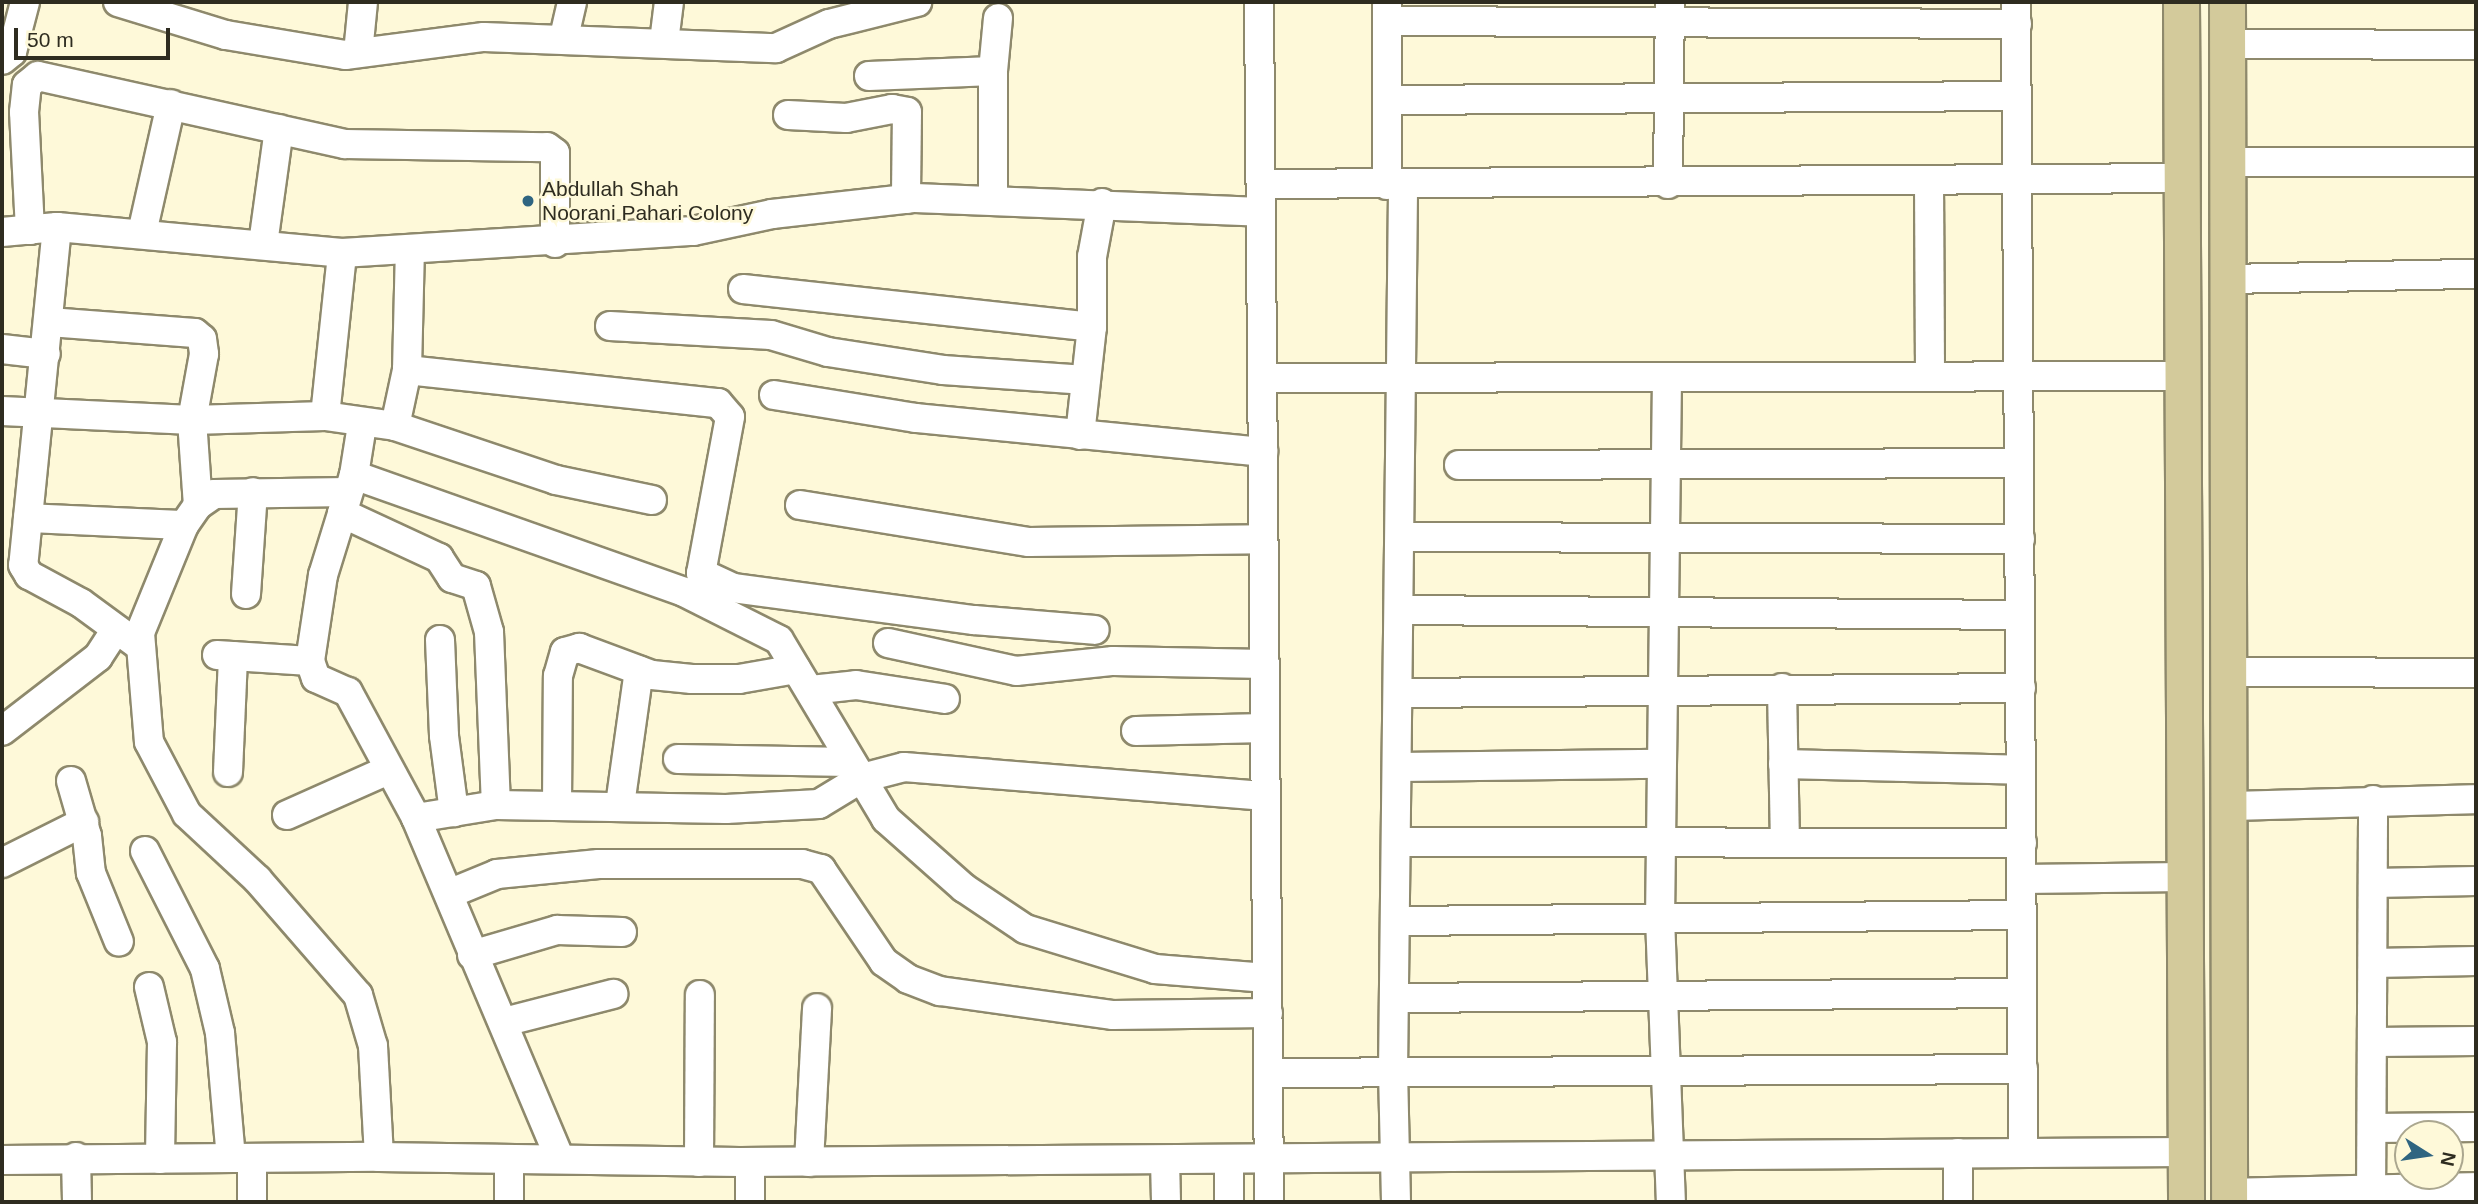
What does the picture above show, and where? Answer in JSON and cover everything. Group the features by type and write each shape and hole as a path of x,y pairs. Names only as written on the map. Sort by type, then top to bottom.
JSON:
{"main road":[{"path":"2181,2 2186,1202"},
{"path":"2227,2 2229,1198"}],"street":[{"path":"25,2 16,42 4,60 30,78 172,104 345,144 547,147 555,153 555,243"},
{"path":"118,2 226,35 345,55 484,37 564,37 776,48 829,24 917,2"},
{"path":"358,53 363,2"},
{"path":"564,37 572,2"},
{"path":"664,42 670,2"},
{"path":"1259,2 1269,1202"},
{"path":"1396,1202 1393,1073 1398,921 1401,380 1395,185 1387,100 1387,11 2017,13 2023,1153"},
{"path":"1668,184 1670,12"},
{"path":"993,200 993,71 998,18"},
{"path":"2227,44 2476,45"},
{"path":"869,76 993,71"},
{"path":"30,78 14,153 43,229 49,322 24,572 141,647"},
{"path":"1387,100 1671,101 2017,96"},
{"path":"142,233 172,104"},
{"path":"788,115 846,118 892,109 907,112 906,199"},
{"path":"263,244 279,129"},
{"path":"2227,162 2476,162"},
{"path":"2,232 43,229 142,233 342,253 555,243 693,231 772,214 906,199 1102,203 1261,198 1395,185 2182,178"},
{"path":"1929,181 1930,377"},
{"path":"1080,435 1092,327 1092,257 1102,203"},
{"path":"395,426 407,370 410,248"},
{"path":"325,415 342,253"},
{"path":"2228,279 2476,274"},
{"path":"743,289 1092,327"},
{"path":"49,322 195,333 202,339 204,354 192,420 191,515"},
{"path":"610,326 771,335 828,352 943,370 1086,380"},
{"path":"2,349 46,354"},
{"path":"407,370 718,403 730,417 701,573 733,588 974,620 1095,630"},
{"path":"1262,378 1401,380 2183,376"},
{"path":"1667,378 1660,918 1671,1202"},
{"path":"774,395 916,418 1263,452"},
{"path":"2,411 192,420 325,415 362,425 395,426 556,480 652,500"},
{"path":"362,425 348,493 323,575 310,661 316,678 348,692 416,818 451,892 471,955 504,1023 561,1159"},
{"path":"1459,465 2019,463"},
{"path":"246,594 253,492"},
{"path":"348,493 439,558 452,578 476,586 489,632 496,806"},
{"path":"379,1157 373,1046 358,995 257,879 187,814 149,741 141,647 145,614 191,515 214,494 348,493 684,592 779,640 886,819 964,888 1025,929 1155,969 1267,978"},
{"path":"800,505 1029,542 1264,539"},
{"path":"28,518 191,515"},
{"path":"1401,537 1665,540 2020,539"},
{"path":"1400,611 2020,615"},
{"path":"2,731 98,657 116,629"},
{"path":"440,640 444,736 454,812"},
{"path":"888,643 1016,671 1113,661 1265,664"},
{"path":"557,805 558,676 565,652 579,648 639,670 692,680 804,679 945,699"},
{"path":"228,772 224,656 310,661"},
{"path":"620,806 639,670"},
{"path":"2228,672 2476,673"},
{"path":"1399,693 1663,687 2021,688"},
{"path":"1782,688 1785,841"},
{"path":"1136,731 1265,728"},
{"path":"678,758 856,770 904,767 1266,796"},
{"path":"1399,767 1660,764"},
{"path":"1783,764 2021,769"},
{"path":"287,815 388,770"},
{"path":"416,818 496,806 726,809 819,804 856,770"},
{"path":"71,781 84,822 91,873 119,942"},
{"path":"2229,806 2476,799"},
{"path":"2372,1196 2373,800"},
{"path":"2,863 84,822"},
{"path":"1398,842 2022,843"},
{"path":"145,851 205,969 252,1202"},
{"path":"451,892 497,874 599,864 802,864 821,869 884,962 908,979 940,991 1113,1015 1268,1013"},
{"path":"2022,879 2185,877"},
{"path":"2373,883 2476,881"},
{"path":"1398,921 2022,915"},
{"path":"471,955 557,930 622,932"},
{"path":"2373,963 2476,961"},
{"path":"149,987 162,1042 160,1159"},
{"path":"1397,998 2022,993"},
{"path":"504,1023 613,994"},
{"path":"699,1162 700,995"},
{"path":"809,1162 817,1008"},
{"path":"2373,1042 2476,1041"},
{"path":"1268,1073 2023,1069"},
{"path":"2372,1128 2476,1127"},
{"path":"2,1160 76,1157 379,1157 809,1162 2186,1152"},
{"path":"1958,1153 1958,1202"},
{"path":"76,1157 77,1202"},
{"path":"509,1159 509,1202"},
{"path":"1229,1159 1229,1202"},
{"path":"1166,1160 1166,1202"},
{"path":"750,1162 750,1202"},
{"path":"2229,1198 2372,1196 2476,1187"}],"place":[{"name":"Abdullah Shah Noorani Pahari Colony","path":"528,201"}]}
